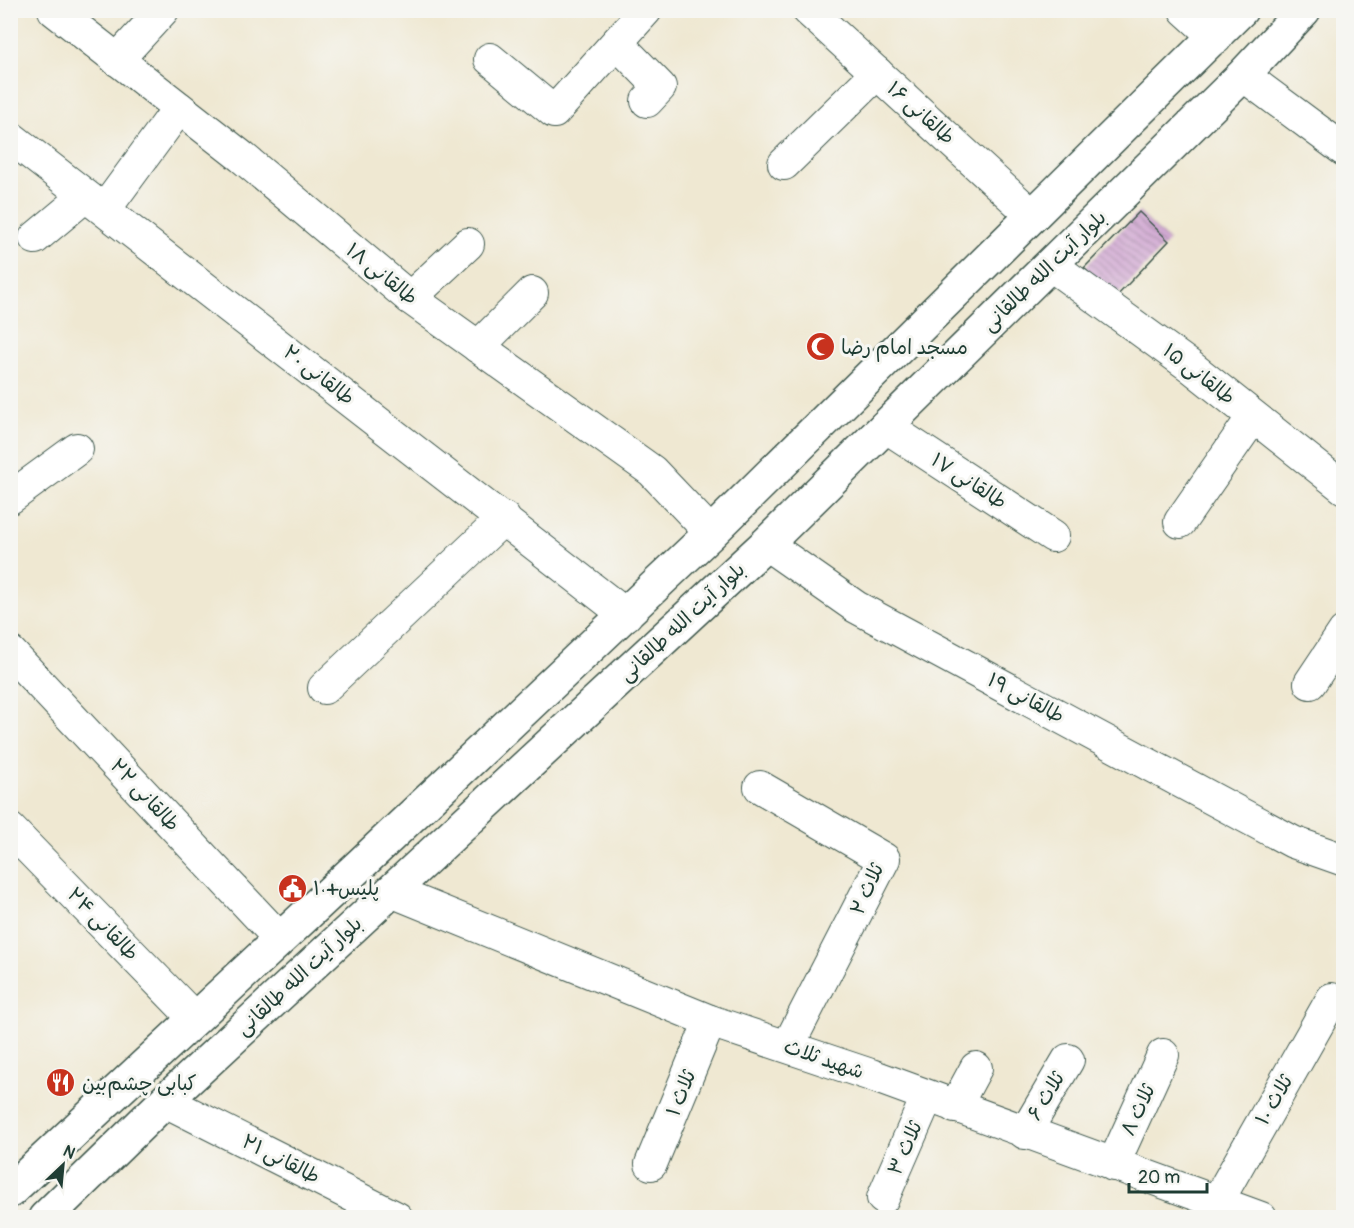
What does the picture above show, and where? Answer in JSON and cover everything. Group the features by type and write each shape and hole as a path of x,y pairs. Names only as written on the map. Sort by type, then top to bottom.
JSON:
{"main road":[{"name":"بلوار آیت الله طالقانی","path":"10,1191 626,615 1241,10"},
{"name":"بلوار آیت الله طالقانی","path":"45,1218 165,1101 766,544 1243,75 1304,10"},
{"path":"362,863 391,891"}],"street":[{"name":"طالقانی ۱۸","path":"54,10 179,108 410,298 652,471 711,533"},
{"path":"117,60 163,10"},
{"path":"490,59 554,112 646,10"},
{"name":"طالقانی ۱۶","path":"808,10 1033,216"},
{"path":"1185,10 1215,38"},
{"path":"617,43 660,87 647,101"},
{"path":"784,164 876,73"},
{"path":"1243,75 1344,150"},
{"path":"35,238 94,203 179,108"},
{"name":"طالقانی ۲۰","path":"10,137 504,518 626,615"},
{"path":"410,298 468,244"},
{"name":"طالقانی ۱۵","path":"1051,265 1190,366 1344,488"},
{"path":"478,347 532,293"},
{"path":"1180,522 1253,417"},
{"name":"طالقانی ۱۷","path":"885,426 1053,536"},
{"path":"10,498 78,449"},
{"path":"324,688 504,518"},
{"name":"طالقانی ۱۹","path":"766,544 856,607 1293,842 1344,860"},
{"path":"1310,683 1344,632"},
{"name":"طالقانی ۲۲","path":"10,651 280,939"},
{"name":"ثلاث ۲","path":"760,787 884,859 788,1046"},
{"name":"طالقانی ۲۴","path":"10,829 195,1019"},
{"name":"شهید ثلاث","path":"391,891 710,1021 788,1046 1261,1218"},
{"name":"ثلاث ۱۰","path":"1216,1202 1332,999"},
{"name":"ثلاث ۱","path":"651,1164 710,1021"},
{"name":"ثلاث ۸","path":"1113,1165 1163,1055"},
{"name":"ثلاث ۶","path":"1025,1133 1068,1060"},
{"name":"ثلاث ۳","path":"883,1198 941,1102 976,1068"},
{"name":"طالقانی ۲۱","path":"165,1101 398,1218"}],"building":[{"path":"1139,212 1169,241 1115,298 1084,268"}],"place":[{"name":"مسجد امام رضا","path":"820,347"},
{"name":"پلیس+۱۰","path":"292,888"},
{"name":"کبابی چشم‌بین","path":"61,1083"}]}
